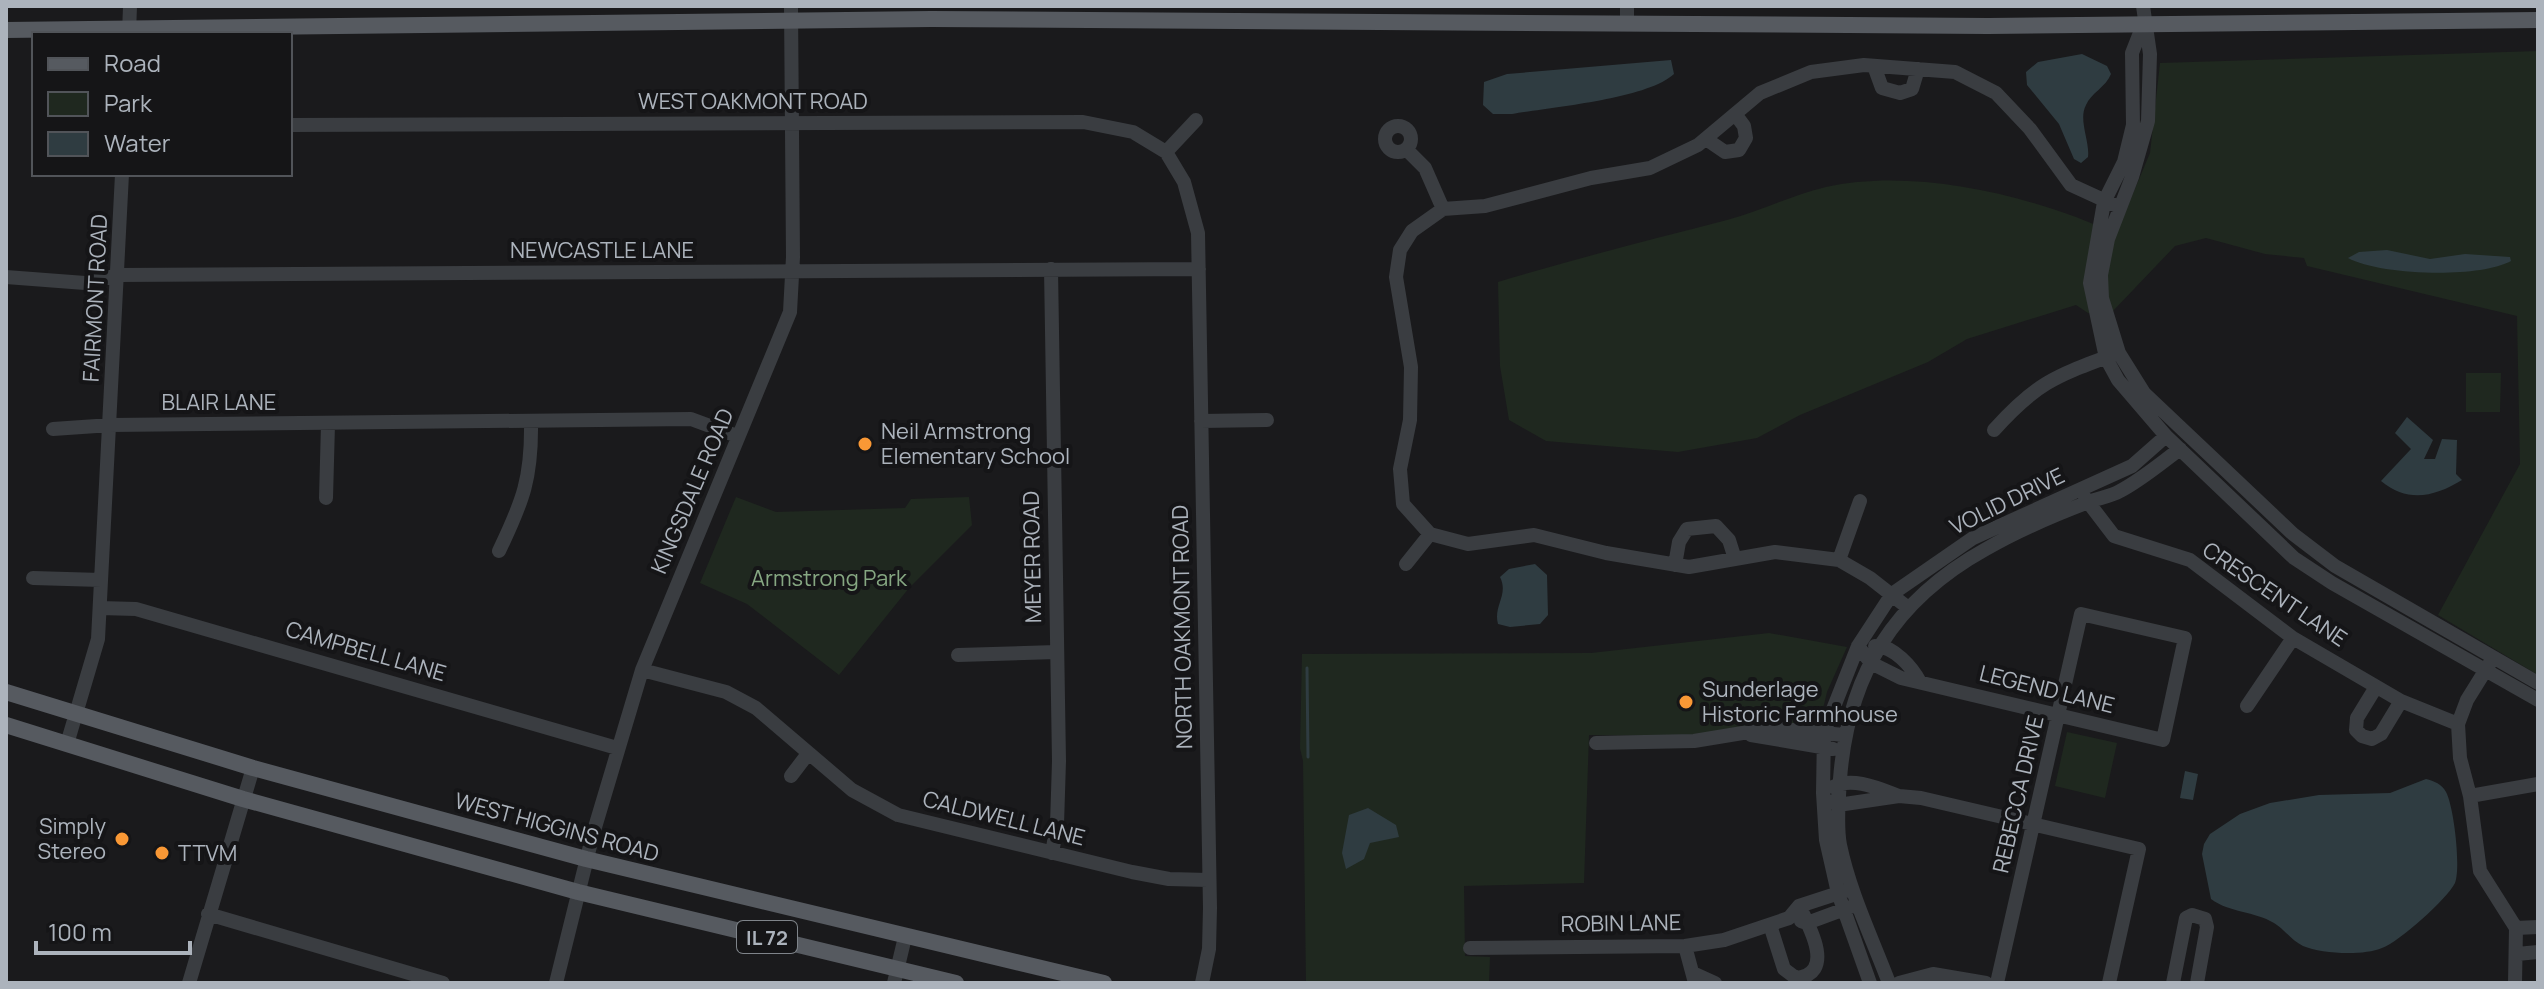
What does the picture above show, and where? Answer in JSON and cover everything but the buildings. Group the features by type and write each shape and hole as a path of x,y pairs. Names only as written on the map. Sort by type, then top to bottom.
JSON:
{"main road":[{"path":"6,30 129,31 791,13 1068,13 1304,23 2143,25 2538,20"},
{"name":"WEST HIGGINS ROAD","path":"6,692 253,768 586,859 1104,983"},
{"name":"IL 72","path":"6,725 243,799 578,892 896,976 956,983"}],"street":[{"path":"129,31 130,6"},
{"path":"1304,23 1305,6"},
{"path":"1627,6 1627,24"},
{"path":"2143,6 2143,25 2150,54 2148,121 2108,239 2101,275 2102,298 2118,380 2166,436 2294,558 2332,583 2489,664 2538,683"},
{"name":"KINGSDALE ROAD","path":"556,983 586,859 642,670 737,436 787,323 793,270 791,13"},
{"path":"2143,25 2132,53 2133,125 2124,162 2104,202 2090,283 2113,355 2144,393 2293,534 2335,566 2489,664 2538,700"},
{"path":"1907,607 1839,560 1775,552 1689,567 1534,535 1468,544 1430,534 1403,504 1400,469 1410,420 1411,367 1396,277 1400,250 1412,231 1443,209 1485,206 1591,178 1650,168 1706,139 1760,93 1811,72 1874,66 1955,72 1996,93 2030,129 2071,185 2119,207"},
{"path":"1874,66 1882,88 1900,93 1912,89 1918,69"},
{"path":"1706,139 1725,152 1739,150 1746,138 1744,126 1735,114"},
{"path":"1166,152 1196,120"},
{"name":"WEST OAKMONT ROAD","path":"292,125 1083,122 1133,132 1166,152"},
{"path":"1406,149 1425,168 1443,209"},
{"name":"NORTH OAKMONT ROAD","path":"1166,152 1184,182 1194,213 1199,269 1209,949 1202,983"},
{"name":"FAIRMONT ROAD","path":"67,744 98,639 122,176"},
{"name":"MEYER ROAD","path":"1051,269 1059,761 1057,825 1052,853"},
{"name":"NEWCASTLE LANE","path":"6,277 85,283 118,275 1199,269"},
{"path":"1994,430 2023,397 2056,376 2113,355"},
{"name":"BLAIR LANE","path":"111,425 691,419 737,436"},
{"path":"1201,421 1267,420"},
{"path":"499,551 524,499 531,460 531,421"},
{"path":"326,498 328,424"},
{"path":"53,429 111,425"},
{"name":"VOLID DRIVE","path":"1845,891 1838,805 1844,735 1853,700 1871,663 1907,607 1944,576 1986,549 2132,466 2166,436"},
{"name":"VOLID DRIVE","path":"1889,983 1852,907 1826,840 1824,732 1858,646 1892,594 1973,538 2084,496 2118,492 2180,449"},
{"name":"CRESCENT LANE","path":"2084,496 2114,536 2190,560 2293,638 2401,701 2458,724"},
{"path":"1839,560 1860,501"},
{"path":"1675,565 1679,542 1687,529 1716,526 1729,540 1735,559"},
{"path":"1406,564 1430,534"},
{"path":"33,578 101,580"},
{"name":"CAMPBELL LANE","path":"100,608 136,609 617,748"},
{"name":"REBECCA DRIVE","path":"1997,983 2081,614 2185,638 2163,740"},
{"path":"2247,706 2293,638"},
{"path":"1858,646 1881,645 1912,666 1920,682"},
{"name":"LEGEND LANE","path":"1858,646 1871,663 1901,678 2163,740"},
{"name":"MEYER ROAD","path":"958,655 1056,652"},
{"path":"2489,664 2458,724 2460,758 2470,796 2480,871 2516,928 2515,983"},
{"name":"CALDWELL LANE","path":"642,670 726,692 756,708 807,755 852,790 898,815 1169,879 1208,880"},
{"path":"2376,687 2357,718 2356,730 2362,736 2372,739 2381,734 2401,701"},
{"path":"1596,743 1694,741 1773,728 1844,735"},
{"path":"1747,734 1843,751"},
{"path":"791,776 807,755"},
{"path":"189,983 253,768"},
{"path":"1899,796 1838,805 1823,793 1840,783 1871,786 1899,796 1935,800 2139,849 2109,983"},
{"path":"2470,796 2538,784"},
{"path":"1770,925 1784,969 1796,978 1809,976 1816,970 1819,960 1799,906 1845,891"},
{"name":"ROBIN LANE","path":"1470,948 1685,946 1724,940 1770,925 1789,918 1799,906"},
{"path":"1789,918 1807,923 1852,907"},
{"name":"VOLID DRIVE","path":"1852,907 1870,983"},
{"path":"208,914 443,983"},
{"path":"2173,983 2186,918 2192,915 2205,919 2207,927 2197,983"},
{"path":"2516,928 2538,927"},
{"path":"896,976 905,937"},
{"path":"1685,946 1694,978 1715,983"},
{"path":"2517,954 2538,952"},
{"path":"1899,983 1933,974 1952,982 1986,983"}],"green space":[{"path":"2538,51 2538,675 2438,615 2520,464 2517,316 2307,266 2304,258 2265,254 2206,238 2175,246 2113,311 2088,313 2076,305 1967,339 1928,362 1800,415 1757,438 1678,452 1546,441 1509,420 1500,366 1498,282 1727,220 1813,190 1861,182 1936,183 1974,189 2049,208 2116,234 2150,153 2160,63"},
{"path":"2466,373 2501,373 2500,412 2466,412"},
{"name":"Armstrong Park","path":"736,497 776,512 905,508 911,499 969,497 972,525 909,588 839,675 747,604 700,583"},
{"path":"1769,633 1847,647 1827,692 1816,738 1589,735 1584,883 1464,886 1465,956 1490,957 1489,983 1306,983 1303,761 1300,748 1302,654 1591,653"},
{"path":"2067,732 2117,743 2105,798 2055,786"}],"water":[{"path":"2082,54 2107,66 2111,74 2088,101 2084,111 2088,157 2081,163 2074,159 2059,124 2027,85 2026,72 2038,62"},
{"path":"1671,60 1674,74 1661,83 1621,96 1512,114 1493,114 1483,105 1484,82 1507,74"},
{"path":"2387,250 2430,259 2465,254 2510,257 2511,261 2476,271 2429,273 2382,268 2348,258 2359,252"},
{"path":"2407,417 2433,440 2424,459 2435,459 2442,439 2457,440 2456,474 2462,480 2431,494 2421,495 2401,493 2381,481 2411,449 2395,433"},
{"path":"1535,564 1547,575 1548,615 1540,624 1510,627 1498,624 1497,612 1503,589 1500,577 1509,569"},
{"path":"2185,771 2198,774 2193,800 2180,798"},
{"path":"2426,779 2442,787 2449,800 2454,823 2457,875 2455,883 2433,909 2390,944 2374,951 2354,953 2311,949 2299,944 2266,919 2211,899 2202,854 2204,844 2210,834 2240,814 2270,803 2319,795 2390,793"},
{"path":"1368,808 1396,825 1399,837 1370,843 1364,859 1346,869 1342,853 1349,815"}],"waterway":[{"path":"1307,668 1308,757"}],"place":[{"name":"Neil Armstrong Elementary School","path":"865,444"},
{"name":"Sunderlage Historic Farmhouse","path":"1686,702"},
{"name":"Simply Stereo","path":"122,839"},
{"name":"TTVM","path":"162,853"}]}
